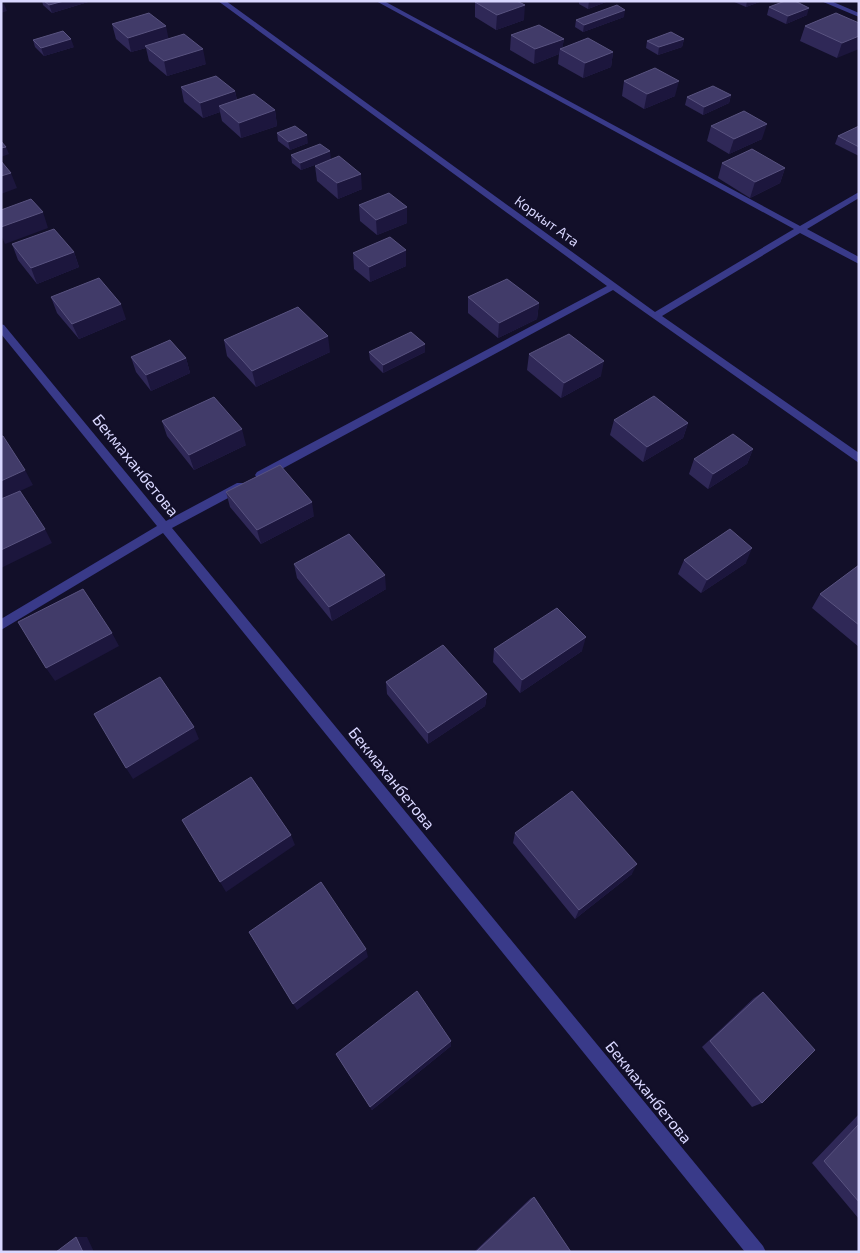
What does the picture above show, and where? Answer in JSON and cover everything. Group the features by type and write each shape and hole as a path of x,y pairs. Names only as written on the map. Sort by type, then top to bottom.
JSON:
{"street":[{"name":"Коркыт Ата","path":"221,1 655,316 859,459"},
{"path":"379,1 859,261"},
{"path":"824,1 859,15"},
{"path":"655,316 859,194"},
{"path":"1,625 164,527 614,286"},
{"name":"Бекмаханбетова","path":"1,327 757,1252"}],"building":[{"path":"44,1 64,1 49,5"},
{"path":"517,1 525,5 497,15 475,2"},
{"path":"785,1 795,1 809,8 788,16 769,7"},
{"path":"617,5 625,10 584,25 576,20"},
{"path":"149,13 166,26 128,38 112,24"},
{"path":"836,13 859,23 859,36 842,43 805,26"},
{"path":"539,25 564,39 535,49 511,35"},
{"path":"63,31 71,39 41,48 33,40"},
{"path":"671,32 684,39 659,47 647,41"},
{"path":"184,34 203,49 164,61 145,46"},
{"path":"588,38 613,52 585,63 560,49"},
{"path":"655,68 679,81 647,94 624,81"},
{"path":"216,76 235,91 200,103 181,87"},
{"path":"713,86 731,95 704,107 687,97"},
{"path":"254,94 275,110 239,123 219,106"},
{"path":"744,111 767,124 734,139 711,126"},
{"path":"295,126 307,135 288,142 277,133"},
{"path":"859,126 859,147 838,136"},
{"path":"1,141 6,147 1,148"},
{"path":"320,144 330,151 300,163 291,155"},
{"path":"752,149 785,168 755,182 722,163"},
{"path":"339,156 361,174 337,183 315,166"},
{"path":"1,161 11,173 1,176"},
{"path":"389,193 407,207 376,220 359,205"},
{"path":"31,199 43,212 1,227 1,210"},
{"path":"54,229 74,252 31,268 12,244"},
{"path":"390,237 406,250 369,267 353,253"},
{"path":"99,278 121,304 72,324 51,297"},
{"path":"507,279 539,303 499,323 468,297"},
{"path":"298,307 328,336 252,371 224,340"},
{"path":"411,332 425,344 383,365 369,352"},
{"path":"569,334 604,361 564,383 529,354"},
{"path":"170,340 186,358 146,375 131,357"},
{"path":"654,396 688,423 647,447 614,420"},
{"path":"214,397 242,429 189,455 162,421"},
{"path":"733,434 753,449 713,474 694,459"},
{"path":"1,436 3,436 25,470 1,481"},
{"path":"280,465 312,502 257,530 226,492"},
{"path":"20,491 45,529 1,550 1,499"},
{"path":"730,529 752,548 707,580 684,560"},
{"path":"349,534 385,575 329,607 294,564"},
{"path":"859,565 859,625 820,594"},
{"path":"83,589 112,633 46,668 18,622"},
{"path":"557,608 586,637 522,680 494,649"},
{"path":"443,645 487,694 428,733 386,682"},
{"path":"160,677 194,727 126,768 94,714"},
{"path":"251,777 291,835 220,882 182,820"},
{"path":"572,791 637,864 579,910 515,833"},
{"path":"321,882 366,949 293,1004 249,932"},
{"path":"417,991 451,1041 370,1107 336,1054"},
{"path":"763,992 815,1050 762,1103 710,1041"},
{"path":"859,1124 859,1202 824,1161"},
{"path":"534,1197 571,1252 476,1252"},
{"path":"76,1237 83,1252 56,1252"}]}
